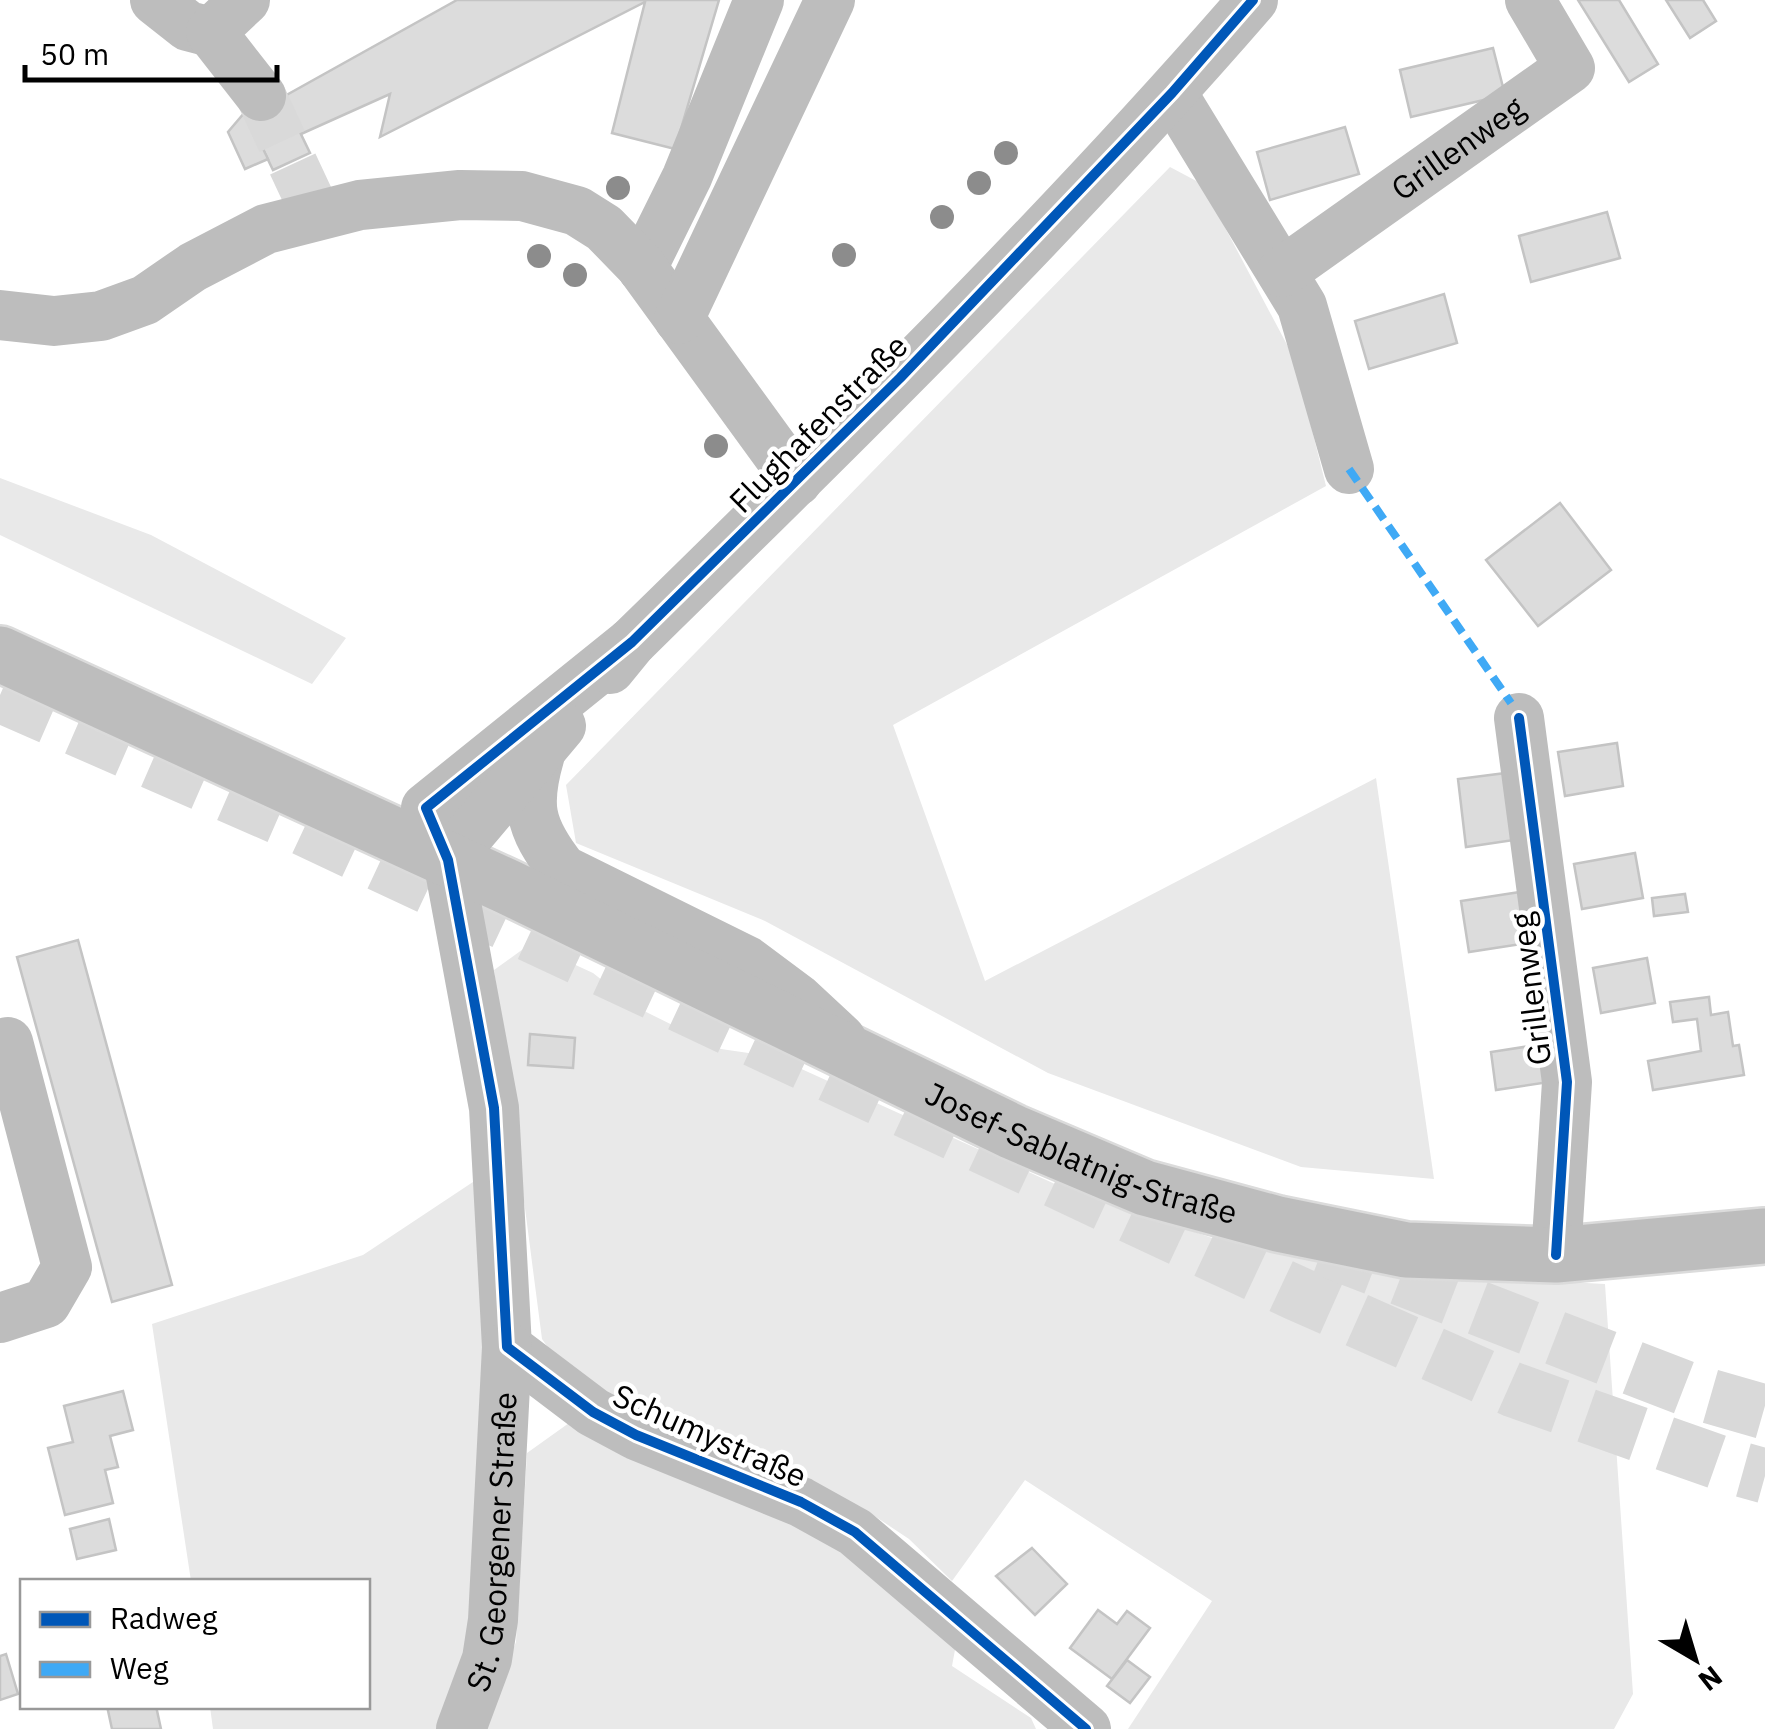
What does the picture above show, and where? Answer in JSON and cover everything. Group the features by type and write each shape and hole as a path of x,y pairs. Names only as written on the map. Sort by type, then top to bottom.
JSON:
{"main road":[{"name":"Josef-Sablatnig-Straße","path":"0,654 448,860 1012,1132 1145,1188 1278,1224 1406,1250 1556,1255 1765,1236"}],"street":[{"path":"155,0 188,26 228,16 261,96"},
{"path":"642,268 686,177 759,0"},
{"path":"679,319 830,0"},
{"name":"Flughafenstraße","path":"632,642 448,860 426,808 632,642 797,481 1172,93 1253,0"},
{"name":"Grillenweg","path":"1282,272 1570,68 1530,0"},
{"path":"1172,93 1302,306 1349,469"},
{"name":"Flughafenstraße","path":"0,315 54,321 101,316 145,300 193,267 266,229 360,205 443,197 522,196 576,211 604,228 642,268 797,481"},
{"path":"0,278 54,321"},
{"name":"Grillenweg","path":"1519,718 1566,1082 1556,1255"},
{"path":"540,751 530,787 532,822 543,845 563,870 747,961 798,998 863,1059"},
{"path":"448,860 494,1108 508,1348"},
{"path":"0,1318 46,1302 67,1267 8,1042"},
{"name":"St. Georgener Straße","path":"461,1729 487,1659 493,1620 508,1348"},
{"name":"Schumystraße","path":"508,1348 594,1412 636,1435 800,1502 855,1532 1086,1729"}],"shaded area":[{"path":"1170,167 1202,184 1294,358 1326,486 893,725 985,981 1376,778 1434,1179 1301,1167 1048,1073 765,921 576,843 566,785"},
{"path":"0,478 151,535 346,638 312,684 0,535"},
{"path":"530,944 593,973 636,1007 721,1049 775,1057 1055,1184 1218,1240 1363,1271 1605,1284 1633,1694 1614,1729 1128,1729 1212,1601 1025,1480 952,1581 909,1539 861,1507 572,1381 542,1339 494,970"},
{"path":"479,1178 486,1412 476,1628 439,1729 213,1729 210,1709 370,1709 370,1579 191,1579 152,1324 363,1255"},
{"path":"569,1423 794,1514 957,1639 952,1666 1031,1718 1036,1729 482,1729 516,1642 527,1453"}],"building":[{"path":"457,0 719,0 675,149 612,133 645,2 380,137 390,94 301,134 283,97"},
{"path":"1578,0 1619,0 1658,64 1629,82"},
{"path":"1666,0 1703,0 1716,21 1690,38"},
{"path":"1493,48 1505,95 1411,117 1400,70"},
{"path":"283,97 310,153 273,170 245,112"},
{"path":"245,112 268,159 245,169 228,132"},
{"path":"1345,127 1359,174 1270,200 1257,152"},
{"path":"1607,212 1620,258 1531,282 1519,236"},
{"path":"1444,294 1457,343 1369,369 1355,321"},
{"path":"1560,503 1611,570 1538,626 1486,560"},
{"path":"1617,743 1623,786 1565,796 1558,752"},
{"path":"1506,773 1514,840 1466,847 1458,779"},
{"path":"1635,853 1643,898 1582,909 1574,864"},
{"path":"1520,892 1528,943 1469,952 1461,901"},
{"path":"1685,894 1688,912 1654,916 1652,898"},
{"path":"78,940 172,1285 112,1302 17,957"},
{"path":"1647,958 1655,1003 1601,1013 1593,968"},
{"path":"1709,997 1711,1015 1728,1012 1733,1046 1739,1045 1744,1075 1653,1090 1648,1061 1701,1051 1697,1019 1673,1022 1670,1002"},
{"path":"530,1034 575,1038 573,1068 528,1065"},
{"path":"1543,1044 1549,1082 1496,1090 1491,1052"},
{"path":"123,1391 133,1430 110,1436 118,1467 105,1470 113,1503 65,1515 48,1448 73,1442 64,1406"},
{"path":"109,1519 116,1550 77,1559 70,1529"},
{"path":"1032,1548 1067,1584 1035,1615 996,1576"},
{"path":"1098,1610 1117,1624 1127,1611 1150,1628 1112,1679 1070,1648"},
{"path":"6,1654 18,1694 0,1700 0,1656"},
{"path":"1127,1660 1150,1677 1130,1703 1107,1686"},
{"path":"108,1709 157,1709 161,1729 112,1729"}],"tunnel":[{"path":"261,96 317,216"},
{"path":"0,695 286,820 1296,1293 1514,1390 1765,1476"},
{"path":"1323,1248 1695,1392 1765,1412"}],"marked path":[{"path":"1349,469 1511,703"}],"cycle path":[{"path":"1086,1729 855,1532 801,1502 636,1435 593,1412 507,1347 494,1108 448,860 426,808 632,642 900,378 1172,93 1253,0"},
{"path":"1519,718 1567,1082 1556,1255"}]}
